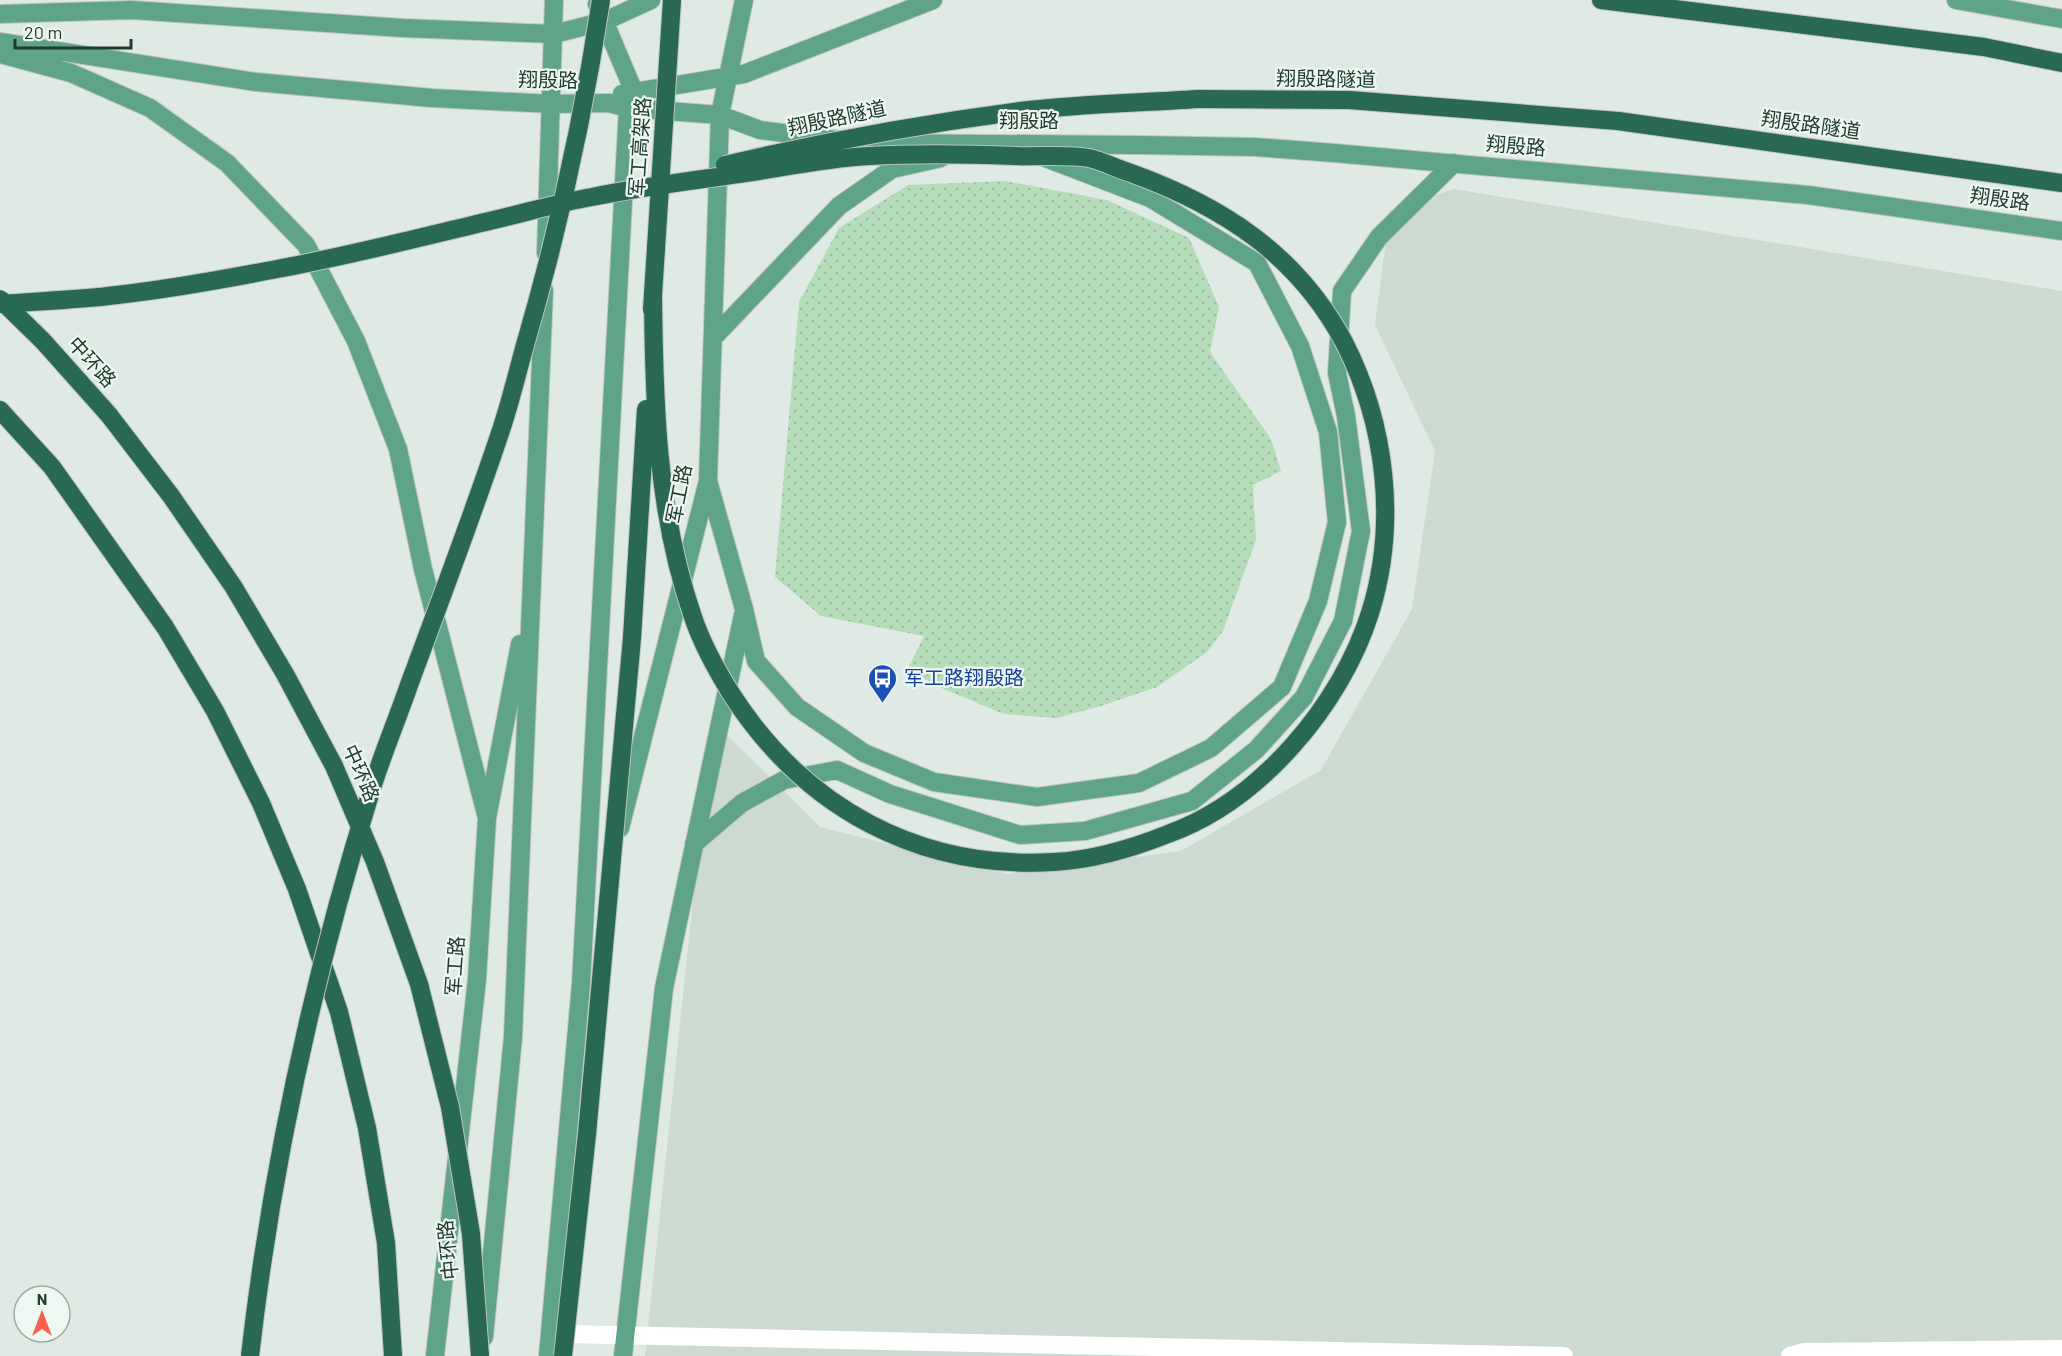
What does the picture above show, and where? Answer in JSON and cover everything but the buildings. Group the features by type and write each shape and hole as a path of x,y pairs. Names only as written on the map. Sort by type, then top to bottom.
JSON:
{"highway":[{"path":"250,1356 266,1227 281,1143 298,1060 328,938 372,787 501,430 539,297 572,163 601,0"},
{"name":"军工高架路","path":"653,297 672,0"},
{"path":"1601,0 1984,47 2062,63"},
{"name":"翔殷路隧道","path":"592,197 816,144 902,128 1034,110 1198,99 1349,100 1618,121 2062,183"},
{"path":"0,304 119,295 276,270 592,197 864,156 996,155 1089,158 1161,184 1228,217 1271,249 1305,284 1336,328 1360,373 1375,423 1384,474 1385,522 1380,572 1370,615 1351,662 1323,709 1281,760 1230,801 1176,832 1118,851 1060,862 1015,862 992,861 931,850 875,829 826,798 777,754 750,723 719,675 695,625 673,548 660,469 654,386 653,297"},
{"path":"563,1356 587,1134 632,638 653,297"},
{"name":"中环路","path":"0,299 43,341 109,415 171,496 233,586 285,674 334,765 375,862 418,984 450,1107 471,1234 481,1356"},
{"path":"0,410 52,467 165,627 215,711 261,803 297,889 339,1012 367,1128 386,1244 393,1356"}],"main road":[{"name":"军工路","path":"481,1356 513,1037 555,0"},
{"name":"军工路","path":"548,1356 581,984 631,100 605,21 595,0"},
{"path":"0,14 131,10 403,28 554,34 605,21 651,0"},
{"name":"军工路","path":"581,984 708,482 720,116 744,0"},
{"path":"631,100 744,74 933,0"},
{"path":"1956,0 2062,19"},
{"name":"翔殷路","path":"0,42 256,81 432,98 552,104 631,100 720,116 760,129 860,143 1255,147 1808,195 2062,231"},
{"path":"0,54 71,73 150,108 227,163 306,245 356,341 398,449 423,569 487,818"},
{"path":"708,482 744,609 756,661 796,707 864,753 934,782 1037,797 1139,783 1211,748 1282,687 1318,601 1336,522 1328,432 1300,346 1257,263 1150,198 1010,144 892,169 839,206 713,338"},
{"path":"694,844 742,803 784,780 837,770 890,794 1020,835 1086,831 1192,801 1256,750 1304,697 1343,621 1361,531 1346,416 1336,373 1342,291 1379,237 1454,163"},
{"name":"军工路","path":"435,1356 477,979 487,818 532,582"},
{"path":"623,1356 664,988 744,609"}],"lane":[{"path":"566,1334 1564,1356"},
{"path":"1790,1356 1804,1352 2062,1349"}],"shaded area":[{"path":"1454,189 2062,291 2062,1356 645,1356 712,720 820,827 1007,874 1181,851 1321,770 1412,609 1435,451 1375,325 1390,210"}],"green space":[{"path":"1005,181 1107,200 1189,238 1219,307 1210,352 1271,439 1281,471 1253,485 1256,540 1223,631 1207,652 1157,687 1057,718 1004,714 939,687 908,669 924,636 821,616 775,577 799,302 839,228 908,185"}],"place":[{"name":"军工路翔殷路","path":"883,704"}]}
